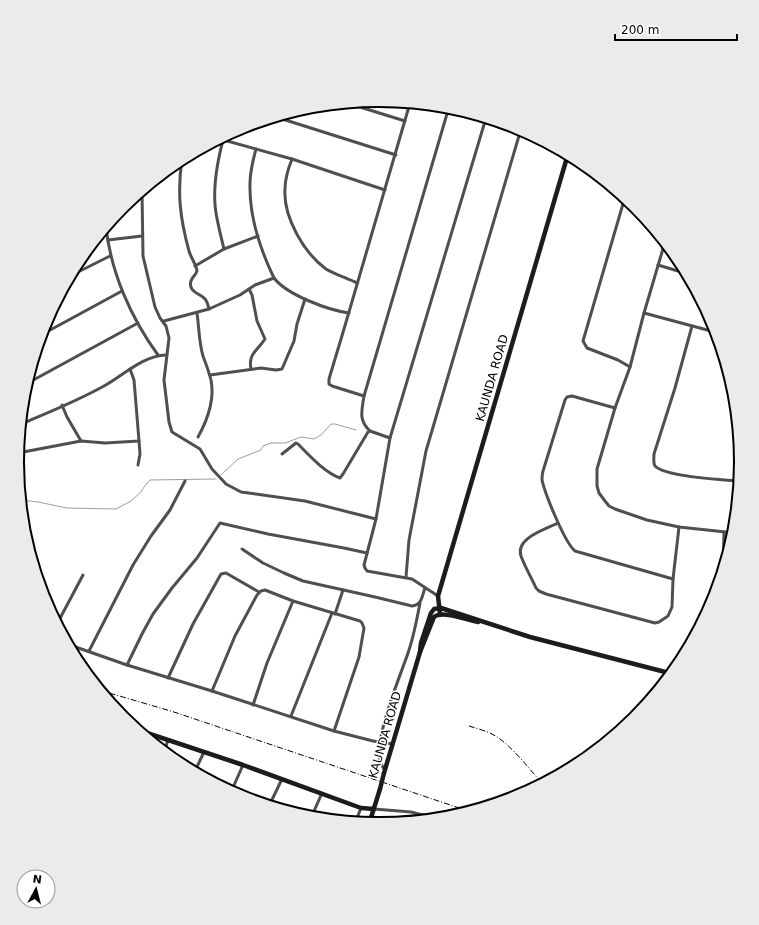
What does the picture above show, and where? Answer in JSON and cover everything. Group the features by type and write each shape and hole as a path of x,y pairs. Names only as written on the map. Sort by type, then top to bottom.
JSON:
{"street":[{"path":"362,108 405,121"},
{"path":"364,396 332,386 329,384 329,379 408,108"},
{"path":"390,438 370,431 364,426 362,421 364,396 446,113"},
{"path":"285,120 396,155"},
{"path":"438,596 412,579 366,570 364,565 376,519 390,438 485,123"},
{"path":"406,577 408,540 426,451 519,135"},
{"path":"228,141 292,159 385,190"},
{"path":"221,145 217,167 215,197 216,212 224,249"},
{"path":"256,149 251,174 251,208 258,236 274,278 285,289 305,299 331,309 349,313"},
{"path":"292,159 286,177 285,191 288,213 298,236 314,258 326,268 357,283"},
{"name":"KAUNDA ROAD","path":"372,818 420,652 433,620 436,615 440,614 438,608 438,596 566,160"},
{"path":"181,168 179,183 180,214 190,256 197,269 197,274 191,280 190,285 196,293 204,298 209,309"},
{"path":"142,198 143,256 155,307 160,318 164,321 169,338 164,380 170,428 172,432 200,449 212,469 226,484 241,492 305,500 376,519"},
{"path":"623,204 583,341 587,348 618,360 630,367"},
{"path":"107,234 110,256 122,291 138,323 158,355"},
{"path":"108,240 142,236"},
{"path":"195,266 224,249 258,236"},
{"path":"663,248 630,367 615,408 597,469 596,479 600,493 609,506 615,509 647,520 679,527 728,532"},
{"path":"81,271 110,256"},
{"path":"658,265 679,271"},
{"path":"164,321 209,309 274,278"},
{"path":"249,289 252,295 255,315 265,339 252,355 250,363 251,369"},
{"path":"49,330 122,291"},
{"path":"210,375 261,368 276,370 282,369 294,341 297,324 305,299"},
{"path":"197,313 202,349 210,375 212,393 205,426 198,436"},
{"path":"644,313 710,331"},
{"path":"34,380 138,323"},
{"path":"692,326 675,388 654,454 654,462 658,468 676,474 734,480"},
{"path":"26,422 104,386 138,363 158,355 166,355"},
{"path":"130,369 134,380 140,454 138,465"},
{"path":"615,408 572,396 567,397 542,476 544,487 558,523 575,551 673,579"},
{"path":"62,406 81,441"},
{"path":"282,454 298,444 331,474 340,478 366,433 370,431"},
{"path":"24,452 81,441 105,444 139,441"},
{"path":"89,651 133,565 151,536 170,510 185,481"},
{"path":"127,665 153,614 197,558 220,523 367,553"},
{"path":"558,523 526,539 521,548 521,555 536,588 542,593 655,623 668,616 672,608 673,579 679,527"},
{"path":"724,532 724,553"},
{"path":"242,549 263,563 303,581 412,606 416,606 420,603"},
{"path":"60,617 83,574"},
{"path":"168,678 193,624 221,574 226,574 259,592"},
{"path":"385,771 379,757 381,732 411,645 420,603 425,588"},
{"path":"212,691 235,636 259,592 265,590 293,601 360,621 364,628 359,657 334,732"},
{"path":"291,716 333,613 344,590"},
{"path":"253,705 267,663 293,601"},
{"path":"438,608 445,612 484,622 530,637 667,672"},
{"name":"KAUNDA ROAD","path":"420,652 421,643 431,613 434,609 438,608"},
{"path":"440,614 445,612"},
{"path":"76,647 127,665 291,716 334,732 351,737 393,744"},
{"path":"150,734 322,793 360,808 411,812 423,815"},
{"path":"166,747 168,740"},
{"path":"197,767 204,752"},
{"path":"233,786 242,765"},
{"path":"271,801 282,779"},
{"path":"314,812 322,793"},
{"path":"357,817 360,808"}],"waterway":[{"path":"221,475 238,459 261,450 263,446 271,443 285,443 301,437 314,439 321,435 331,424 356,430"},
{"path":"26,501 67,508 116,509 131,501 141,492 150,480 216,479"}],"railway":[{"path":"108,693 174,712 461,808"},
{"path":"469,726 489,733 500,739 539,780"}]}
